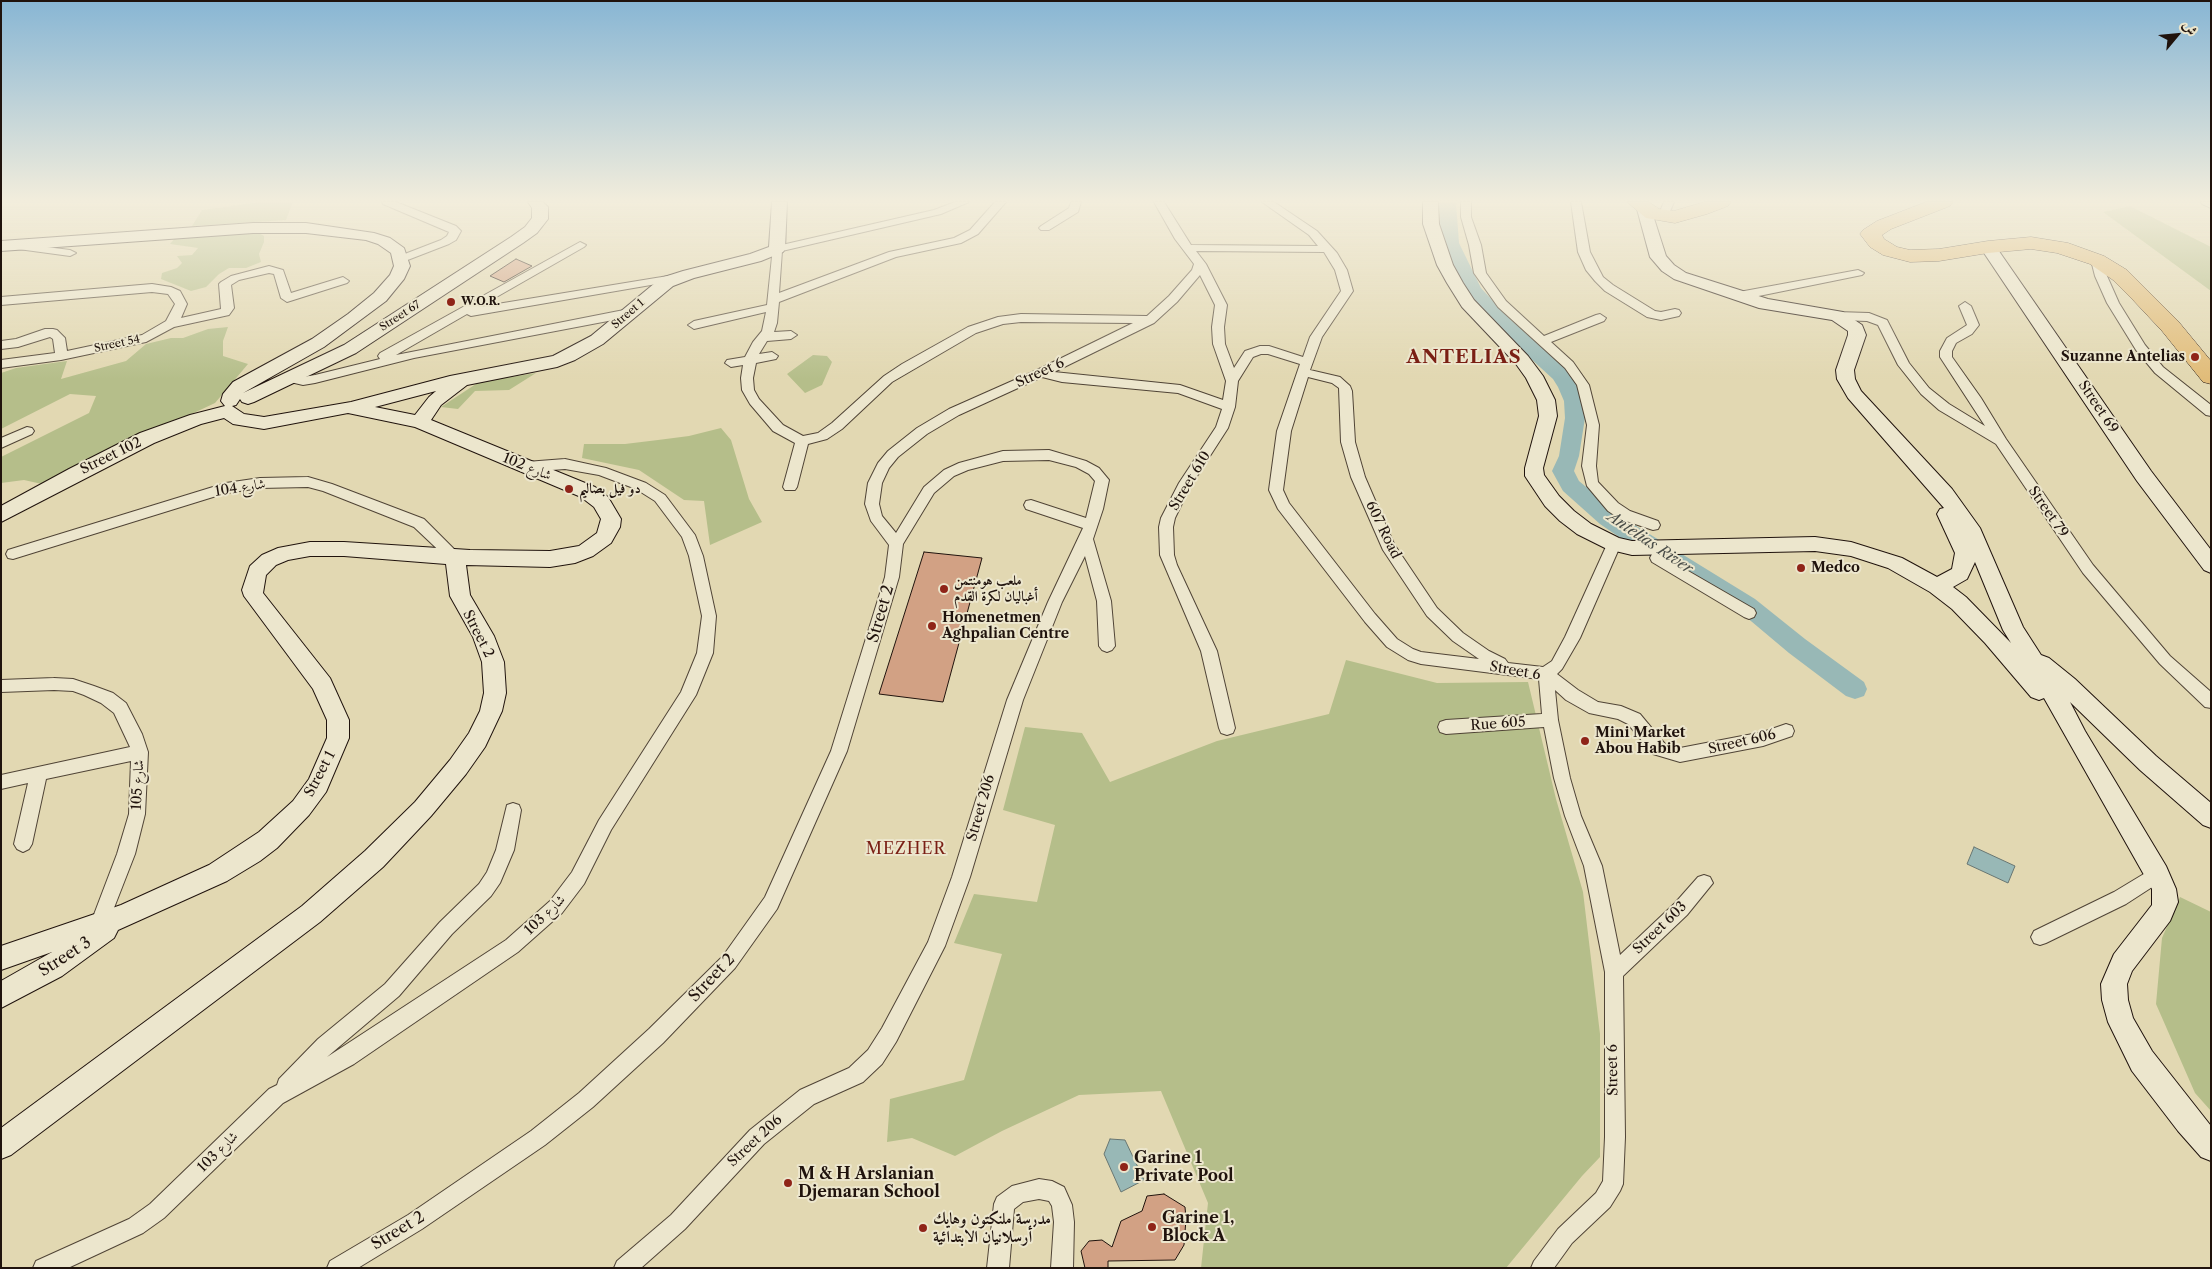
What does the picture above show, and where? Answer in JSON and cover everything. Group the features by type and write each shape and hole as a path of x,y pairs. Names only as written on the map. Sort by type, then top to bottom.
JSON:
{"highway":[{"path":"2099,261 2120,275 2141,295 2170,326 2211,377"}],"street":[{"path":"240,404 259,374 318,342 380,298 398,276 402,266 401,261"},
{"name":"Street 67","path":"289,379 350,349 484,261"},
{"path":"367,366 552,261"},
{"name":"Street 1","path":"348,407 569,356 597,340 654,291 674,278 745,261"},
{"path":"776,261 770,329 757,344 750,360 748,390 754,401 778,428 802,441 810,441 822,436 836,426 888,379 940,346 972,330 1002,320 1021,318 1150,320"},
{"path":"694,325 773,304 876,261"},
{"name":"Street 6","path":"1336,261 1342,270 1347,291 1316,337 1304,367 1288,418 1276,490 1282,505 1370,618 1392,643 1408,654 1421,658 1546,674 1550,720 1562,778 1573,816 1593,866 1614,972 1615,1137 1613,1184 1604,1200 1564,1236 1541,1268"},
{"path":"1444,261 1468,302 1522,360 1534,376 1546,400 1548,416 1534,468 1539,485 1567,516 1584,529 1648,550 1693,557 1810,552 1851,557 1882,567 1920,586 1950,608 1986,642 2017,654"},
{"path":"1478,261 1480,273 1502,304 1569,366 1583,385 1592,483 1613,507 1653,525"},
{"path":"1588,261 1599,279 1609,288 1651,314 1661,316 1675,314"},
{"path":"1661,261 1680,276 1739,296 1782,308 1836,316 1869,317 1882,323 1904,365 1925,391 1944,407 2001,442"},
{"name":"Street 69","path":"1998,261 2144,476 2211,566"},
{"path":"2097,261 2101,276 2113,303 2140,347 2159,370 2211,412"},
{"name":"Street 6","path":"896,544 876,518 872,504 876,482 883,466 893,454 935,422 1041,374 1150,320 1173,300 1197,271 1200,264"},
{"name":"Street 610","path":"1200,264 1214,288 1221,305 1218,344 1232,380 1229,407 1222,428 1184,486 1168,518 1166,533 1167,555 1175,580 1198,624 1209,651 1227,728"},
{"name":"Street 54","path":"1,364 61,356 146,338 170,324 225,312 228,308 225,284 235,278 269,269 279,272 287,298 343,281"},
{"path":"1739,296 1858,273"},
{"path":"460,314 674,278"},
{"path":"1,301 126,290 162,289 176,294 180,300 180,310 170,324"},
{"name":"Street 79","path":"1965,306 1973,325 1968,331 1951,341 1946,351 1946,357 1977,401 2001,442 2088,569 2165,660 2211,702"},
{"path":"289,379 308,381 456,346 629,313"},
{"path":"1836,316 1856,329 1857,335 1845,370 1846,379 1854,394 1945,494 1973,533 1984,554 2007,615 2017,654 2034,684 2076,736 2164,889 2166,902 2161,913 2123,963 2114,984 2115,1000 2121,1022 2142,1061 2188,1122 2211,1147"},
{"path":"1542,341 1600,318"},
{"path":"1,345 18,343 45,333 53,333 59,338 61,356"},
{"path":"764,336 791,335"},
{"path":"1232,380 1250,354 1260,350 1269,350 1304,367"},
{"path":"732,364 772,356"},
{"name":"607 Road","path":"1304,367 1336,380 1344,386 1346,391 1348,442 1358,477 1388,546 1424,601 1432,612 1470,647 1513,669"},
{"path":"1041,374 1062,378 1180,390 1229,407"},
{"name":"Street 102","path":"1,515 147,438 240,404 289,379"},
{"path":"419,422 435,401 462,381"},
{"path":"399,417 421,395 434,386"},
{"name":"شارع 102","path":"240,404 234,417 248,422 276,422 290,417 348,407 419,422 588,492 602,502 611,518 610,527 604,538 580,553 534,560 455,557"},
{"path":"1,444 28,431"},
{"path":"790,487 802,441"},
{"name":"Street 206","path":"624,1268 678,1222 757,1137 807,1097 856,1075 875,1057 889,1035 936,946 961,877 1015,700 1055,602 1088,532 1102,480 1094,471 1081,464 1049,455 1003,456 977,461 949,473 929,490 896,544"},
{"name":"شارع 103","path":"43,1268 136,1226 157,1212 276,1096 347,1057 423,1008 512,946 556,907 578,878 605,825 688,695 705,653 709,616 696,556 688,535 660,498 641,486 601,471 565,464 526,467"},
{"name":"شارع 104","path":"13,554 226,488 260,483 308,482 327,486 419,523 455,557"},
{"path":"1937,586 1960,574 1966,561 1944,506 1945,494"},
{"path":"1031,505 1088,532 1104,601 1108,646"},
{"path":"1546,674 1557,665 1572,638 1648,550 1780,543 1837,546 1896,563 1937,586 1959,603 1993,637 2067,685 2148,763 2211,818"},
{"name":"Street 2","path":"337,1268 429,1212 538,1138 586,1100 656,1036 729,962 771,903 839,751 892,577 896,544"},
{"name":"Street 1","path":"1,958 126,915 218,873 268,840 301,808 318,784 338,738 338,720 331,700 322,684 254,596 252,590 257,571 269,560 285,554 310,549 344,549 455,557"},
{"path":"1648,550 1749,613"},
{"name":"Street 2","path":"1,1144 191,1006 311,914 374,860 423,809 458,767 477,740 492,711 495,694 493,662 482,636 460,596 455,557"},
{"name":"Street 606","path":"1546,674 1572,695 1595,708 1621,713 1634,719 1659,749 1668,753 1680,755 1762,739 1786,731"},
{"name":"شارع 105","path":"1,686 73,685 107,698 120,708 128,721 140,752 138,814 126,854 99,925"},
{"name":"Rue 605","path":"1446,727 1550,720"},
{"path":"1,782 140,752"},
{"path":"23,844 39,773"},
{"path":"276,1096 325,1046 392,990 446,928 485,890 494,877 505,850 513,810"},
{"path":"2040,937 2120,898 2157,874"},
{"name":"Street 603","path":"1614,972 1681,909 1704,883"},
{"name":"Street 3","path":"1,995 53,967 126,915"},
{"path":"998,1268 1004,1204 1019,1193 1039,1188 1057,1194 1062,1205 1064,1222 1062,1268"}],"green space":[{"path":"181,261 261,262 246,268 229,268 219,274 206,287 191,291 161,279 162,273 177,268 182,263"},
{"path":"2170,261 2211,261 2211,291"},
{"path":"228,327 223,341 223,356 248,364 215,403 42,484 24,480 1,483 1,457 89,413 96,396 70,394 1,429 1,373 16,368 67,361 61,379 126,361 146,344 171,338 183,338 208,329"},
{"path":"813,355 827,356 832,362 822,385 805,393 787,374"},
{"path":"536,373 509,390 475,391 458,409 441,407 479,382"},
{"path":"721,428 731,440 749,499 762,522 710,545 704,501 684,500 639,470 582,458 584,444 625,444 689,436"},
{"path":"1346,660 1437,683 1528,682 1556,799 1583,892 1600,1034 1600,1157 1506,1268 1201,1268 1208,1203 1161,1091 1079,1095 1002,1131 955,1156 912,1138 887,1142 890,1099 964,1080 1002,954 954,943 974,894 1037,902 1055,825 1003,810 1025,727 1082,733 1110,782 1217,741 1329,714"},
{"path":"2180,897 2211,912 2211,1111 2195,1093 2156,1004 2162,938"}],"water":[{"path":"1974,847 2015,866 2008,883 1967,864"},
{"name":"Garine 1 Private Pool","path":"1110,1139 1125,1140 1144,1180 1121,1192 1104,1154"}],"building":[{"path":"513,261 521,261 532,266 504,282 490,276"},
{"name":"Homenetmen Aghpalian Centre","path":"924,552 982,558 943,702 879,694"},
{"name":"Garine 1, Block A","path":"1164,1194 1185,1207 1184,1245 1175,1260 1108,1261 1108,1268 1085,1268 1081,1251 1089,1241 1102,1240 1112,1247 1121,1221 1142,1211 1147,1196"}],"waterway":[{"name":"Antelias River","path":"1459,261 1473,290 1503,323 1560,374 1568,386 1574,401 1575,418 1569,456 1563,471 1571,486 1608,518 1630,533 1747,605 1797,646 1855,689"}],"place":[{"name":"W.O.R.","path":"451,302"},
{"name":"Suzanne Antelias","path":"2195,357"},
{"name":"دو فيل بصاليم","path":"569,489"},
{"name":"Medco","path":"1801,568"},
{"name":"ملعب هومنتمن أغباليان لكرة القدم","path":"944,589"},
{"name":"Homenetmen Aghpalian Centre","path":"932,626"},
{"name":"Mini Market Abou Habib","path":"1585,741"},
{"name":"Garine 1 Private Pool","path":"1124,1167"},
{"name":"M & H Arslanian Djemaran School","path":"788,1183"},
{"name":"Garine 1, Block A","path":"1152,1227"},
{"name":"مدرسة ملنكتون وهايك أرسلانيان الابتدائية","path":"923,1228"}],"district":[{"name":"ANTELIAS","path":"1464,358"},
{"name":"MEZHER","path":"906,849"}]}
